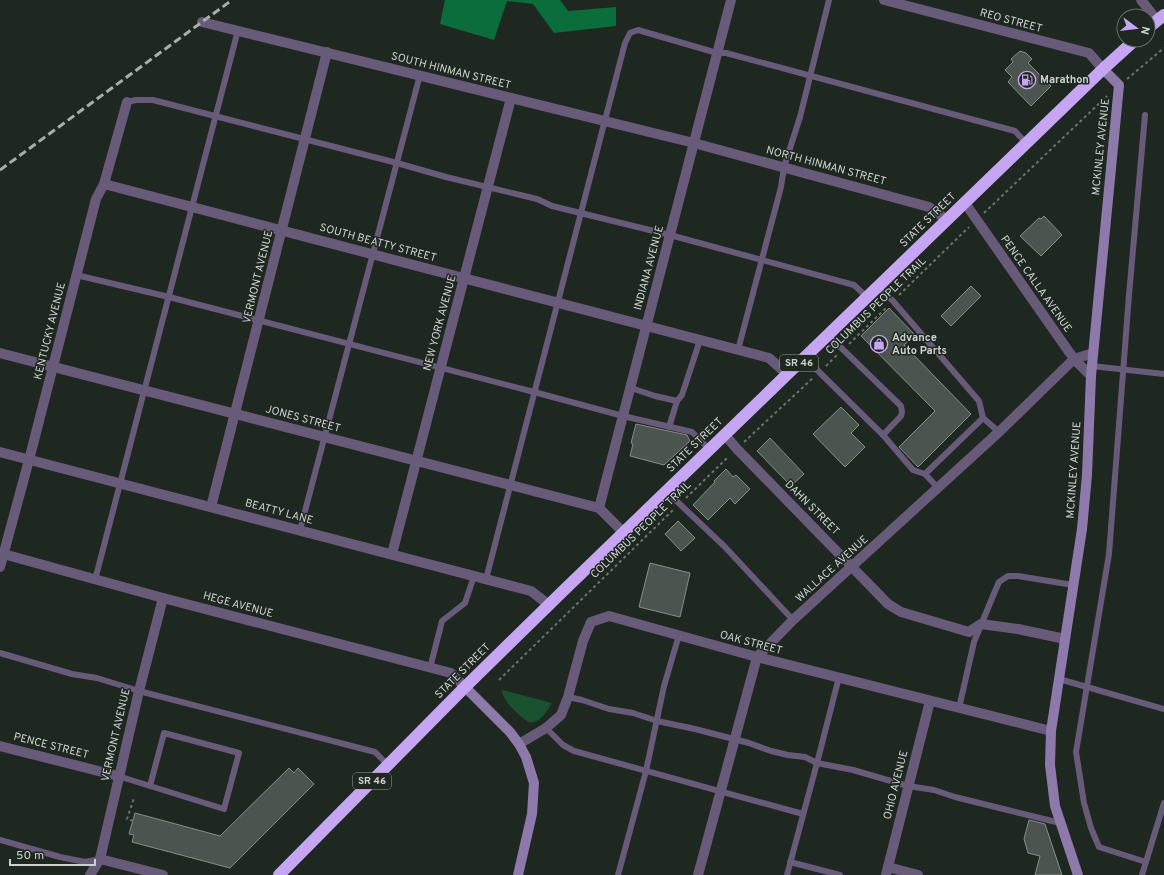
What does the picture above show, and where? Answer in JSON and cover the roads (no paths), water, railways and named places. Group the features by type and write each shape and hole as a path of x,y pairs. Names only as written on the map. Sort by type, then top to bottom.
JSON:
{"highway":[{"name":"STATE STREET","path":"279,875 465,687 549,605 946,220 1126,48"}],"street":[{"name":"INDIANA AVENUE","path":"599,508 731,0"},
{"name":"REO STREET","path":"884,0 1088,53 1104,69"},
{"path":"1141,0 1161,17"},
{"name":"SOUTH HINMAN STREET","path":"202,22 694,143"},
{"name":"VERMONT AVENUE","path":"211,507 327,52"},
{"name":"MCKINLEY AVENUE","path":"1078,875 1055,806 1050,765 1051,731 1082,529 1087,475 1091,371 1119,85 1104,69"},
{"name":"NEW YORK AVENUE","path":"392,554 511,98"},
{"name":"KENTUCKY AVENUE","path":"0,567 2,554 29,460 96,199 104,184 127,102"},
{"name":"NORTH HINMAN STREET","path":"694,143 929,206 946,220"},
{"name":"SOUTH BEATTY STREET","path":"104,184 769,358 787,374"},
{"name":"PENCE CALLA AVENUE","path":"965,203 1074,359 1091,371"},
{"name":"WALLACE AVENUE","path":"698,875 757,657 793,620 999,432 1074,359 1093,352"},
{"name":"JONES STREET","path":"0,353 599,508"},
{"name":"DAHN STREET","path":"725,434 737,449 888,604 901,612 969,632 981,624 1065,638"},
{"name":"BEATTY LANE","path":"0,452 531,591 549,605"},
{"path":"599,508 624,532"},
{"name":"HEGE AVENUE","path":"2,554 95,580 451,673 465,687"},
{"name":"VERMONT AVENUE","path":"90,875 100,859 118,776 163,598"},
{"name":"OAK STREET","path":"519,744 546,728 561,714 568,697 583,641 591,622 609,616 757,657 1051,731"},
{"path":"465,687 510,732 519,744 526,757 534,783 532,814 518,875"},
{"name":"OHIO AVENUE","path":"887,871 930,701"},
{"name":"PENCE STREET","path":"0,746 118,776"},
{"path":"100,859 145,873 163,875"},
{"path":"887,871 918,875"}],"lane":[{"path":"738,350 781,187 784,167 800,117 829,0"},
{"path":"95,580 238,30"},
{"path":"486,579 604,121 625,43 630,33 638,30 717,53 726,53 1015,131 1026,143"},
{"path":"300,530 420,75"},
{"path":"127,102 136,100 153,100 398,163 446,177 537,199 552,206 670,235 854,285 867,297"},
{"path":"1145,115 1109,554 1076,752 1084,803 1091,828 1099,847 1146,862"},
{"path":"76,275 169,297 623,416 692,432 709,449"},
{"path":"878,287 893,301 979,401 983,418 999,432"},
{"path":"828,335 901,406 901,416 883,435"},
{"path":"669,427 677,401 682,395 700,340"},
{"path":"804,358 883,435 913,470 925,474 938,488"},
{"path":"1091,371 1124,370 1164,374"},
{"path":"631,388 677,401"},
{"path":"925,474 983,418"},
{"path":"666,491 679,505 725,547 793,620"},
{"path":"430,668 442,621 464,603 474,576"},
{"path":"960,708 974,642 999,582 1008,576 1018,576 1073,585"},
{"path":"618,875 646,771 664,686 679,635"},
{"path":"0,653 72,674 97,678 139,691 375,752 388,765"},
{"path":"787,875 839,678"},
{"path":"1059,679 1164,709"},
{"path":"568,697 609,709 633,713 657,721 735,739 771,751 805,757 817,763 853,770 908,786 934,790 955,797 1060,822"},
{"path":"546,728 563,745 574,751 803,814"},
{"path":"118,776 150,786 224,809 239,753 164,734 150,786"},
{"path":"1142,875 1164,803"},
{"path":"0,840 60,857 85,862 100,859"},
{"path":"790,862 840,875"}],"railway":[{"path":"0,170 232,0"}],"place":[{"name":"Marathon","path":"1027,80"},
{"name":"Advance Auto Parts","path":"879,344"}]}
